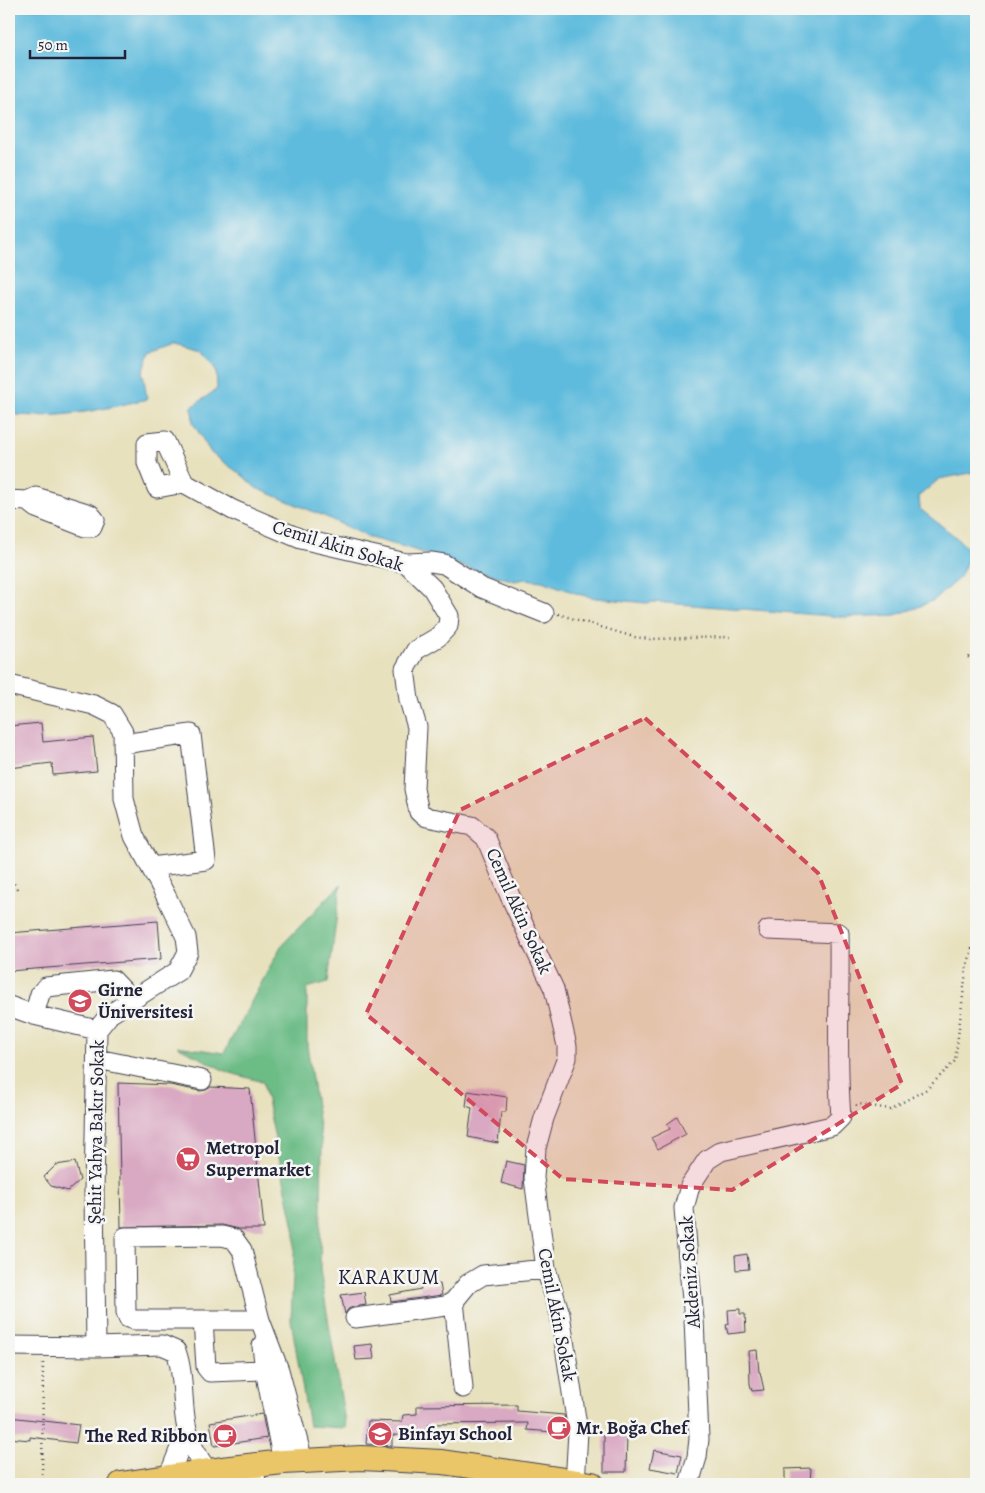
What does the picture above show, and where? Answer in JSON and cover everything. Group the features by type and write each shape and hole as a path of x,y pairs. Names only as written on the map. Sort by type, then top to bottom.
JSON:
{"main road":[{"path":"130,1483 172,1479 208,1471 256,1475 293,1462 361,1458 442,1462 581,1483"}],"street":[{"name":"Cemil Akin Sokak","path":"184,483 233,510 301,539 406,563 432,588 449,616 448,626 438,637 416,650 404,669 409,700 417,727 414,789 419,812 427,817 472,826 486,838 510,896 554,989 567,1046 567,1058 544,1118 536,1148 534,1178 546,1269 560,1314 571,1380 578,1432 581,1483"},
{"path":"406,563 431,562 444,564 482,588 544,613"},
{"name":"Şehit Yahya Bakır Sokak","path":"9,685 94,704 112,714 123,732 124,799 134,836 186,937 188,952 178,971 110,1014 97,1030 94,1191 96,1347"},
{"path":"123,744 191,734 206,860 151,867"},
{"path":"768,930 839,933 838,1086 841,1117"},
{"path":"34,1015 40,994 46,987 113,980 132,1000"},
{"path":"9,1006 34,1015 97,1030"},
{"path":"97,1059 202,1080"},
{"name":"Akdeniz Sokak","path":"689,1484 697,1457 699,1439 694,1319 684,1208 690,1186 707,1160 721,1151 832,1126 841,1117"},
{"path":"95,1237 222,1236 234,1239 242,1250 260,1320 279,1370 293,1462"},
{"path":"124,1237 126,1312 128,1318 134,1320 260,1320"},
{"path":"355,1318 446,1306 454,1302 468,1284 483,1275 546,1269"},
{"path":"454,1302 463,1388"},
{"path":"203,1320 206,1367 210,1372 265,1370"},
{"path":"260,1320 265,1370 293,1462"},
{"path":"9,1346 96,1347 162,1344 176,1351 181,1364 187,1430 198,1457 208,1471"},
{"path":"172,1479 172,1468 187,1430"}],"path":[{"path":"544,613 558,614 634,637 650,639 730,636"},
{"path":"968,657 976,662"},
{"path":"9,875 19,892"},
{"path":"841,1117 859,1104 890,1108 927,1089 955,1060 966,971 976,933"},
{"path":"42,1484 43,1347"},
{"path":"847,1484 871,1484"}],"highlighted area":[{"path":"645,718 818,873 902,1084 732,1190 563,1179 366,1014 460,810"}],"green space":[{"path":"341,884 328,982 307,988 307,1045 322,1146 320,1270 346,1428 309,1426 291,1320 295,1232 263,1082 227,1072 177,1046 224,1053 281,946"}],"water":[{"path":"9,9 976,9 976,472 939,479 919,496 920,509 971,552 960,577 934,600 916,608 895,615 843,617 596,598 581,595 542,581 525,579 515,581 465,567 408,548 370,538 324,516 256,488 211,453 193,423 192,407 217,389 216,370 201,350 174,343 150,352 143,372 147,399 61,415 27,416 9,414"}],"building":[{"path":"41,723 43,742 93,737 97,771 53,775 52,763 9,768 9,726"},
{"path":"158,921 161,959 9,971 9,933"},
{"name":"Metropol Supermarket","path":"118,1083 170,1085 200,1091 211,1087 250,1089 264,1229 239,1229 222,1225 121,1227"},
{"path":"468,1091 507,1097 506,1112 501,1112 498,1143 468,1137 472,1108 466,1106"},
{"path":"677,1117 686,1134 658,1149 651,1138 670,1129 667,1124"},
{"path":"506,1161 524,1165 523,1189 501,1183"},
{"path":"75,1162 80,1180 68,1191 51,1186 44,1177 56,1165"},
{"path":"747,1254 749,1269 736,1270 735,1256"},
{"path":"440,1284 442,1295 391,1302 390,1295 421,1289 420,1286"},
{"path":"364,1292 366,1305 348,1309 345,1314 341,1295"},
{"path":"740,1309 740,1314 745,1314 746,1332 728,1334 726,1325 729,1324 728,1310"},
{"path":"372,1344 374,1359 356,1360 354,1346"},
{"path":"757,1350 759,1372 764,1390 752,1391 749,1351"},
{"path":"517,1405 517,1411 564,1415 567,1433 527,1430 528,1423 429,1424 428,1436 392,1435 392,1446 366,1444 368,1421 402,1422 403,1415 417,1414 417,1406"},
{"path":"262,1414 267,1438 214,1446 210,1422"},
{"path":"9,1417 79,1425 76,1443 30,1437 30,1440 9,1438"},
{"path":"604,1435 627,1435 626,1472 604,1472"},
{"path":"654,1450 682,1455 678,1473 650,1468"},
{"path":"811,1468 810,1484 785,1484 785,1469"}],"place":[{"name":"Girne Üniversitesi","path":"80,1001"},
{"name":"Metropol Supermarket","path":"188,1159"},
{"name":"Mr. Boğa Chef","path":"559,1428"},
{"name":"Binfayı School","path":"380,1434"},
{"name":"The Red Ribbon","path":"225,1436"}],"district":[{"name":"KARAKUM","path":"389,1277"}]}
